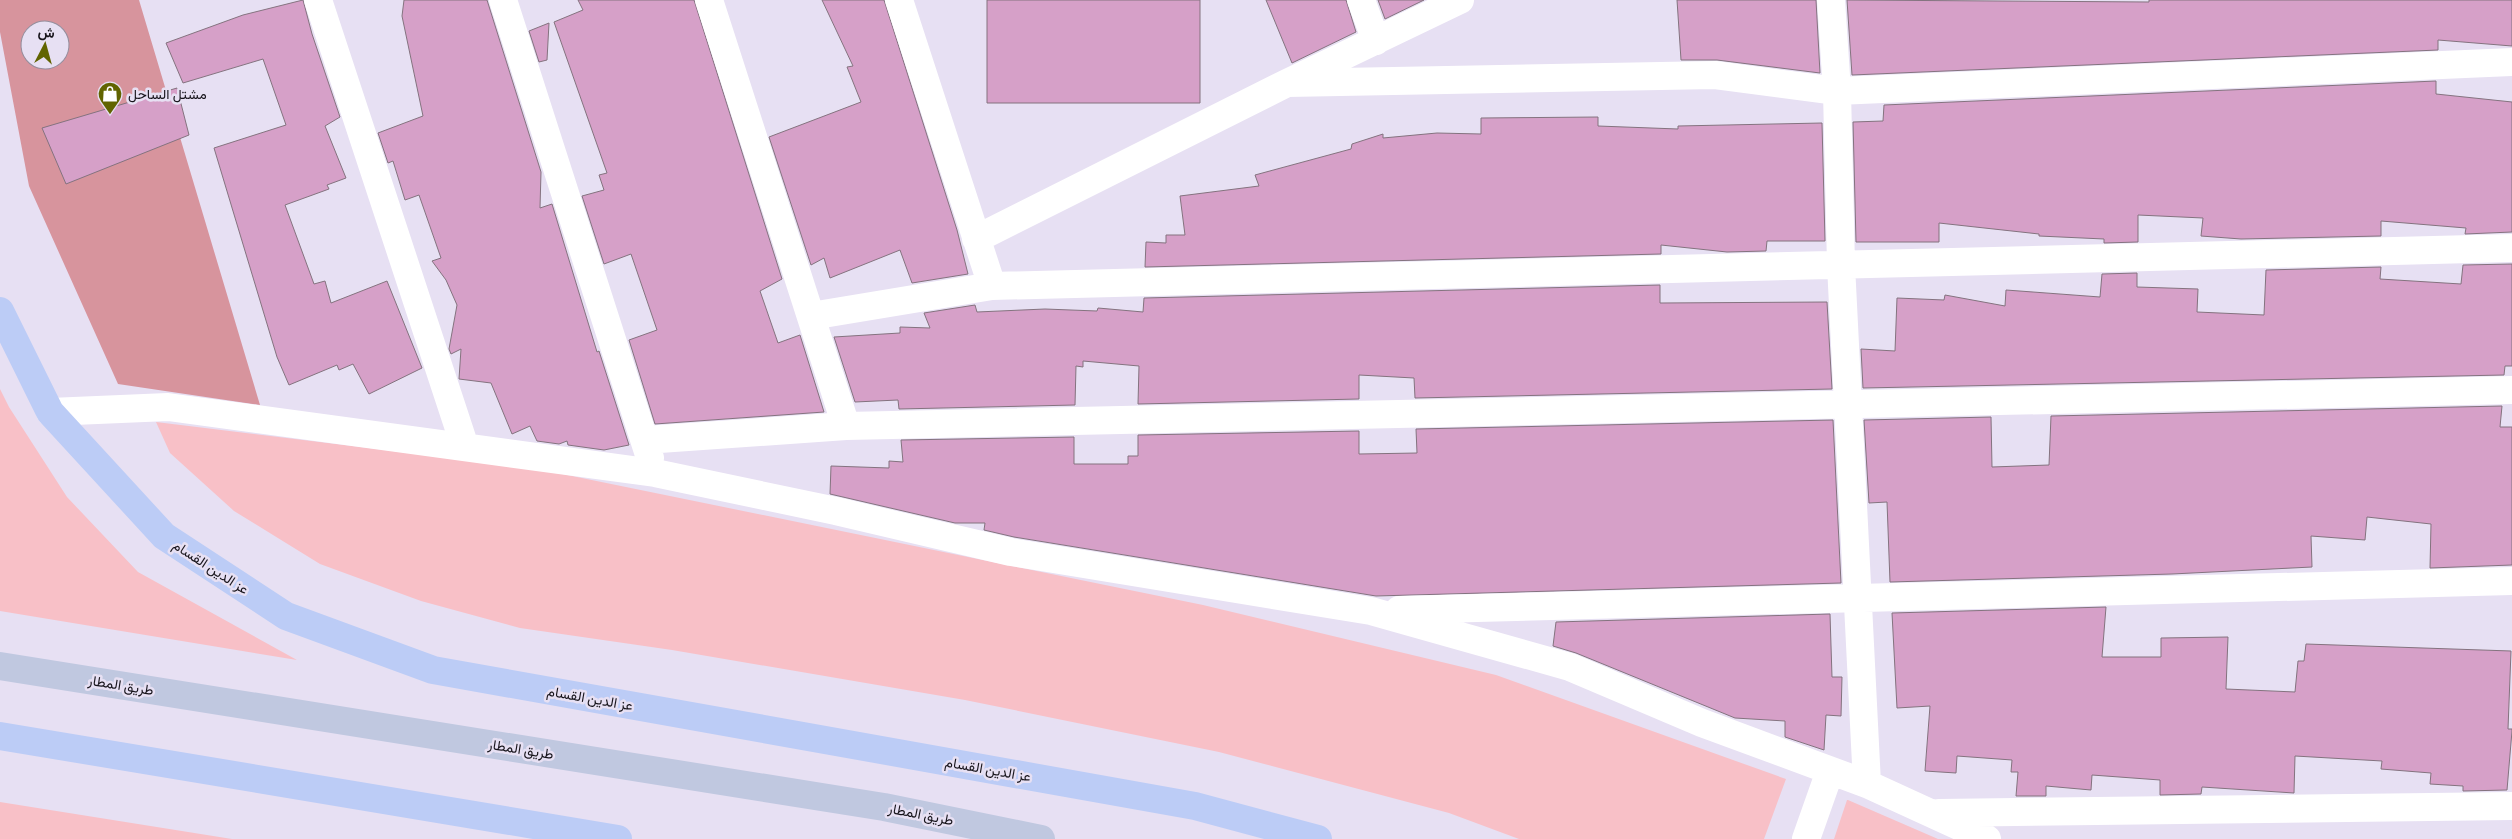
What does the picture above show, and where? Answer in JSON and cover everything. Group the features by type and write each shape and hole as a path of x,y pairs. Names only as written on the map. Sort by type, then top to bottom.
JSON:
{"highway":[{"name":"عز الدين القسام","path":"0,311 50,412 164,536 286,616 433,670 1195,806 1318,839"},
{"path":"0,736 618,839"}],"main road":[{"name":"طريق المطار","path":"0,666 884,807 1041,839"}],"street":[{"path":"318,0 465,448"},
{"path":"503,0 655,473"},
{"path":"709,0 846,426"},
{"path":"899,0 992,286"},
{"path":"1360,0 1376,41"},
{"path":"976,240 1286,83 1460,0"},
{"path":"1831,0 1837,90 1841,265 1867,784"},
{"path":"1286,83 1715,75 1837,90 2512,62"},
{"path":"810,316 992,286 2512,248"},
{"path":"645,440 846,426 2512,390"},
{"path":"50,412 168,407 655,473 836,511 1012,552 1371,611 1570,667 1702,723 1867,784 1987,839"},
{"path":"1371,611 2512,580"},
{"path":"1806,839 1830,771"},
{"path":"1929,813 2512,806"}],"shaded area":[{"path":"0,0 139,0 260,405 118,384 29,186 0,32"},
{"path":"0,389 9,407 67,497 138,572 297,660 0,611"},
{"path":"156,422 533,468 1203,605 1496,675 1786,779 1764,839 1519,839 1449,813 1219,752 965,700 672,650 520,628 421,601 320,564 234,511 170,453"},
{"path":"1848,800 1938,839 1834,839"},
{"path":"0,802 232,839 0,839"}],"building":[{"path":"303,0 312,34 340,117 325,126 346,178 327,185 329,189 285,205 314,284 325,281 331,303 387,281 422,368 369,394 353,364 339,370 337,365 289,385 277,357 214,148 286,125 263,59 183,83 166,43 243,15"},
{"path":"404,0 487,0 541,172 540,208 552,204 597,352 599,351 629,445 604,450 568,445 567,441 559,444 537,441 530,426 512,434 491,383 459,379 461,349 451,354 449,349 457,305 446,280 432,261 441,258 419,195 405,200 393,161 388,163 378,133 423,116 402,16"},
{"path":"578,0 694,0 782,279 760,291 778,343 800,335 824,412 655,424 629,340 657,330 631,254 604,264 582,196 604,190 599,175 607,173 554,22 583,10"},
{"path":"822,0 884,0 957,230 968,274 912,283 900,250 830,278 824,258 811,265 769,137 861,102 847,67 853,66"},
{"path":"987,0 1200,0 1200,103 987,103"},
{"path":"1266,0 1346,0 1356,32 1292,63"},
{"path":"1378,0 1424,0 1385,19"},
{"path":"1677,0 1816,0 1820,73 1717,60 1681,60"},
{"path":"1847,0 2149,2 2149,0 2512,0 2512,46 2438,40 2438,50 1852,75"},
{"path":"549,23 547,60 539,62 529,31"},
{"path":"2436,81 2436,94 2512,102 2512,232 2465,234 2466,228 2381,221 2381,236 2241,239 2201,236 2203,218 2138,215 2138,242 2104,243 2104,239 2039,236 2039,234 1939,223 1939,242 1856,242 1853,122 1883,121 1884,105"},
{"path":"177,88 189,135 66,184 42,128"},
{"path":"1598,117 1598,126 1678,129 1678,126 1822,123 1825,241 1767,241 1766,251 1727,252 1661,245 1661,254 1145,267 1146,242 1166,243 1166,235 1185,235 1180,196 1259,186 1255,175 1351,149 1352,144 1383,134 1383,138 1437,133 1481,134 1481,118"},
{"path":"2512,264 2512,366 2505,366 2504,375 1863,388 1861,349 1895,351 1897,298 1944,300 1945,295 2005,306 2006,290 2100,297 2102,274 2137,273 2137,287 2198,289 2197,312 2264,315 2266,270 2381,267 2380,279 2461,284 2463,265"},
{"path":"1660,285 1660,303 1827,302 1832,389 1415,398 1414,378 1359,375 1359,399 1138,404 1139,366 1083,361 1083,367 1076,366 1075,405 899,409 898,400 855,402 834,337 900,333 900,327 930,328 924,313 975,305 977,312 1045,309 1097,311 1098,308 1143,312 1144,298"},
{"path":"2502,406 2500,427 2512,427 2512,565 2430,568 2431,524 2367,517 2365,540 2311,536 2312,567 2172,574 1890,582 1887,502 1869,503 1864,420 1991,417 1992,467 2049,465 2051,416"},
{"path":"1833,420 1841,583 1376,596 1014,537 984,530 985,523 955,523 830,494 831,466 889,468 889,461 903,462 901,440 1074,437 1074,464 1128,464 1128,456 1138,456 1138,435 1359,431 1359,454 1417,453 1416,429"},
{"path":"2106,607 2102,657 2161,657 2161,638 2228,637 2226,689 2295,692 2298,661 2304,661 2306,644 2511,651 2508,729 2512,729 2512,731 2507,790 2463,791 2463,786 2430,784 2431,773 2381,769 2382,761 2295,756 2294,793 2202,787 2201,794 2160,795 2160,780 2092,775 2091,790 2046,786 2046,796 2016,796 2018,772 2011,772 2012,760 1957,756 1956,773 1925,771 1930,706 1897,708 1892,613"},
{"path":"1830,614 1832,677 1842,677 1841,716 1826,715 1824,750 1785,737 1785,721 1735,718 1576,653 1553,646 1556,622"}],"place":[{"name":"مشتل الساحل","path":"110,115"}]}
